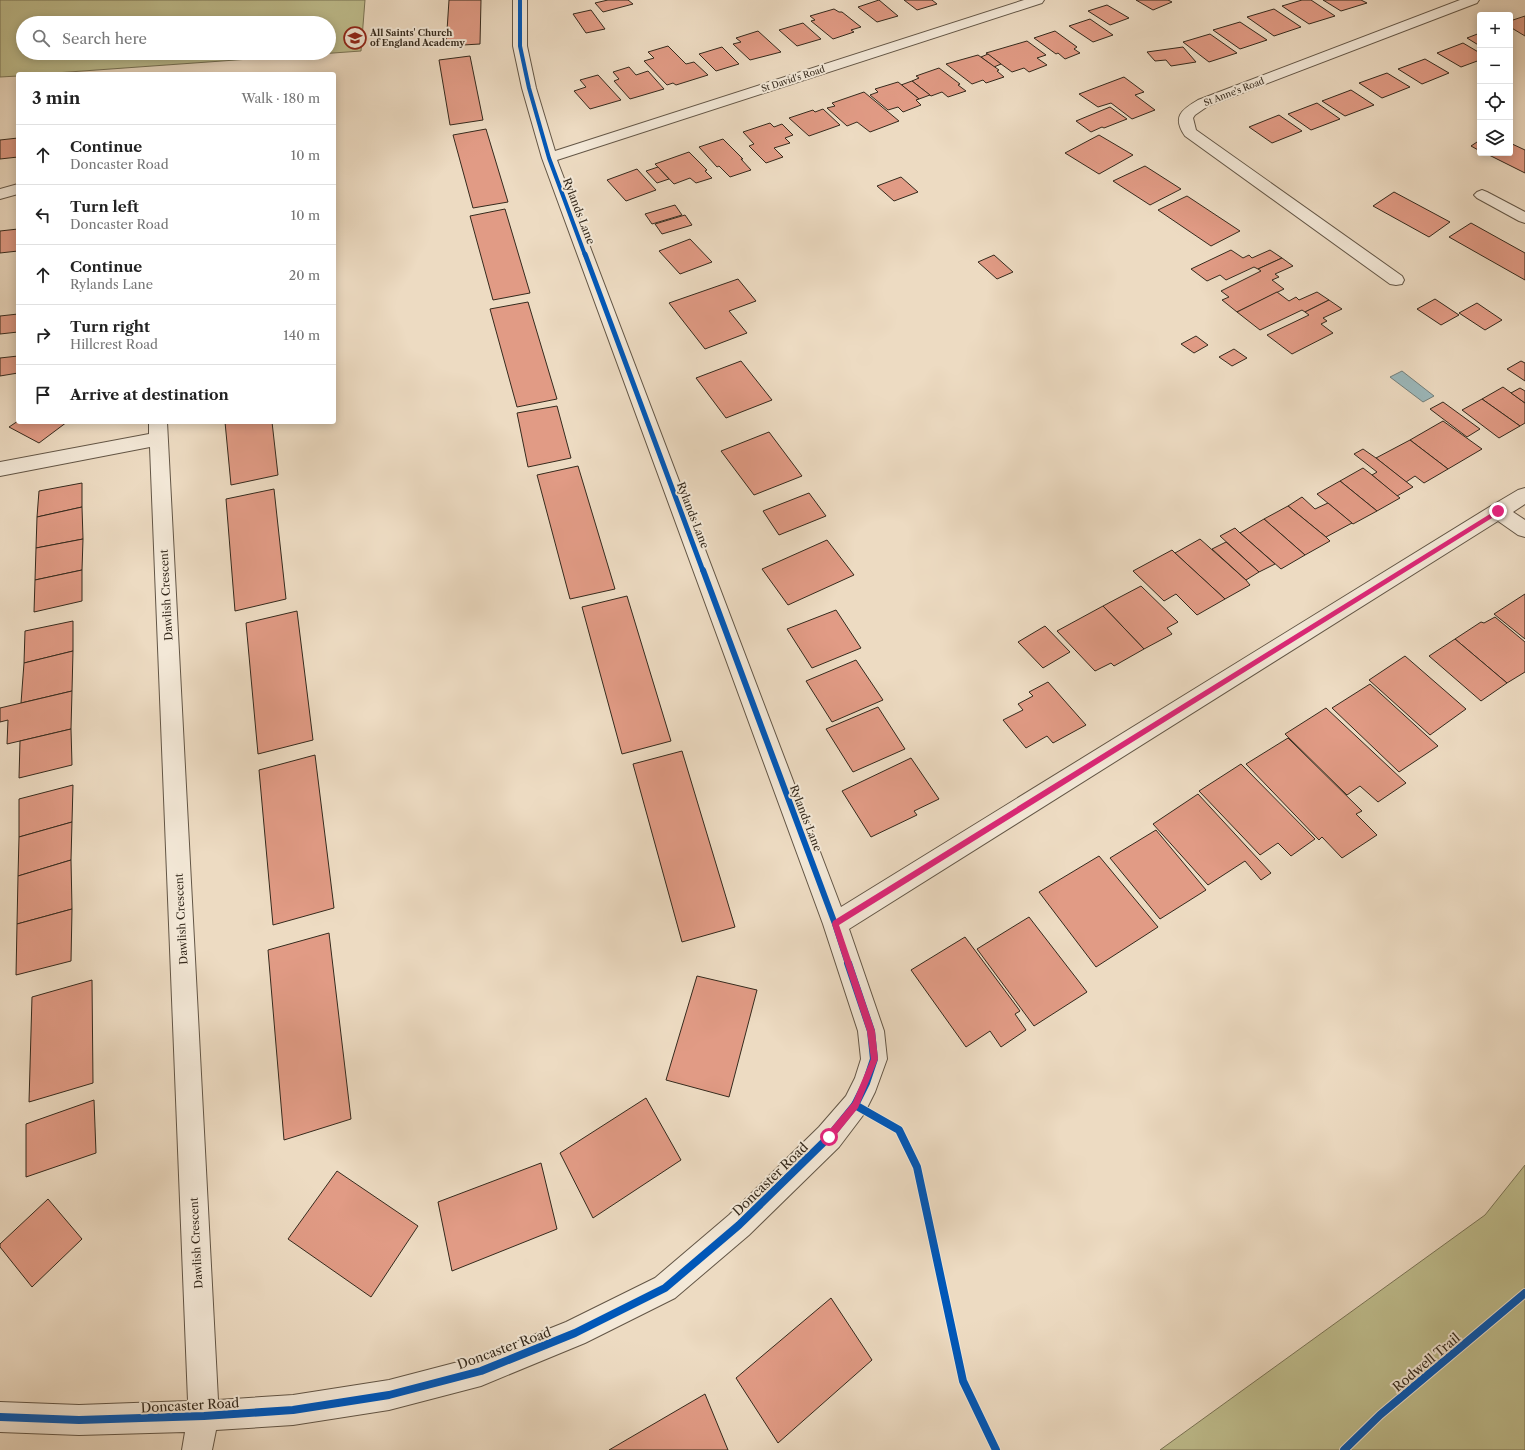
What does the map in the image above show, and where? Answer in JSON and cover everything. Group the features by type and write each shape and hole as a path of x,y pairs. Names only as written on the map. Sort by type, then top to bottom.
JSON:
{"street":[{"name":"Rylands Lane","path":"520,0 520,46 529,88 548,158 835,924 871,1031"},
{"name":"St David's Road","path":"548,158 1037,0"},
{"name":"St Anne's Road","path":"1396,280 1190,133 1185,125 1186,116 1191,109 1203,103 1472,0"},
{"path":"0,194 16,189"},
{"path":"1482,195 1525,218"},
{"path":"0,469 158,430"},
{"name":"Dawlish Crescent","path":"158,430 204,1416 197,1450"},
{"path":"835,924 1525,495"},
{"path":"1498,511 1525,530"},
{"name":"Doncaster Road","path":"0,1417 79,1420 204,1416 293,1410 323,1406 389,1395 481,1371 575,1333 665,1288 739,1225 829,1137 856,1105 874,1059 871,1031"}],"shaded area":[{"path":"0,0 365,0 361,51 336,53 336,16 16,16 16,60 236,60 69,72 16,72 16,76 0,77"},
{"path":"1525,1165 1525,1450 1160,1450 1485,1215"}],"water":[{"path":"1402,371 1434,396 1423,402 1390,377"}],"building":[{"path":"449,0 481,0 480,44 446,46"},
{"path":"608,0 628,0 633,4 603,12 595,3"},
{"path":"879,0 898,16 877,22 858,7"},
{"path":"904,0 932,0 937,4 917,10"},
{"path":"1136,0 1168,0 1172,2 1153,10"},
{"path":"1302,0 1311,0 1335,16 1309,24 1282,6"},
{"path":"1323,0 1361,0 1367,3 1341,11"},
{"path":"1107,5 1129,18 1110,25 1088,11"},
{"path":"834,9 842,12 861,27 851,30 854,32 833,39 811,21 815,20 810,16"},
{"path":"1274,9 1301,27 1274,36 1247,17"},
{"path":"591,10 605,29 586,33 573,14"},
{"path":"1525,16 1525,36 1513,29 1513,20"},
{"path":"1090,19 1113,35 1093,42 1069,26"},
{"path":"1240,22 1267,40 1240,49 1213,30"},
{"path":"803,23 821,39 797,46 779,30"},
{"path":"758,31 781,52 750,60 733,44 741,42 736,38"},
{"path":"1055,31 1077,47 1074,49 1080,53 1065,59 1034,38"},
{"path":"1210,34 1237,53 1209,62 1183,42"},
{"path":"1477,34 1477,44 1467,38"},
{"path":"1027,41 1046,55 1037,58 1047,65 1029,72 1024,68 1012,72 986,53"},
{"path":"1463,43 1477,51 1477,61 1461,67 1437,53"},
{"path":"668,46 686,64 694,62 708,75 676,85 673,83 667,85 644,61 654,58 648,52"},
{"path":"722,47 739,64 716,71 699,54"},
{"path":"1183,47 1196,62 1171,66 1166,60 1155,61 1147,52"},
{"path":"988,54 1001,64 994,67 981,57"},
{"path":"978,55 999,70 997,71 1004,77 986,83 983,80 972,84 946,64"},
{"path":"470,56 483,120 450,125 439,60"},
{"path":"1425,59 1449,73 1422,84 1398,69"},
{"path":"629,67 636,75 648,71 664,89 630,99 614,81 619,79 613,72"},
{"path":"939,68 960,84 958,85 966,91 948,97 942,92 931,96 912,81 919,78 916,76"},
{"path":"1387,73 1410,87 1382,98 1359,83"},
{"path":"598,75 621,100 590,109 574,91 586,87 580,80"},
{"path":"1124,77 1144,92 1135,95 1155,110 1132,119 1111,103 1098,107 1079,94"},
{"path":"912,81 930,95 919,99 901,85"},
{"path":"898,82 919,99 916,100 921,105 903,112 898,107 888,110 870,95 878,92 875,89"},
{"path":"1351,90 1374,105 1345,116 1322,101"},
{"path":"864,92 899,121 870,132 857,122 847,126 827,108 835,106 832,103"},
{"path":"1317,103 1340,119 1311,130 1288,114"},
{"path":"1110,107 1127,119 1091,132 1076,121"},
{"path":"823,109 840,125 809,136 789,118 813,110 815,112"},
{"path":"1279,115 1302,131 1272,143 1249,127"},
{"path":"770,123 774,127 782,124 793,135 785,138 790,143 774,148 783,157 766,163 749,146 754,144 743,132"},
{"path":"486,129 508,202 473,208 453,135"},
{"path":"1099,135 1133,155 1099,174 1065,153"},
{"path":"16,138 16,157 0,159 0,140"},
{"path":"723,139 743,159 741,159 751,170 730,177 719,166 717,167 699,147"},
{"path":"1477,142 1477,149 1471,146"},
{"path":"1513,144 1525,150 1525,173 1491,156 1513,156"},
{"path":"689,152 707,170 705,171 712,178 696,183 690,178 674,184 655,164"},
{"path":"1145,166 1181,189 1150,205 1113,181"},
{"path":"658,167 669,179 657,183 646,171"},
{"path":"637,169 656,190 626,201 607,180"},
{"path":"901,177 918,192 894,201 877,186"},
{"path":"1394,192 1450,222 1429,237 1373,206"},
{"path":"1187,196 1240,231 1211,246 1158,210"},
{"path":"675,205 682,215 652,224 645,214"},
{"path":"505,209 530,293 493,300 470,216"},
{"path":"685,215 692,225 662,234 655,224"},
{"path":"1471,223 1525,253 1525,280 1449,237"},
{"path":"16,229 16,251 0,253 0,231"},
{"path":"690,239 712,262 680,274 659,251"},
{"path":"1231,250 1243,258 1249,255 1252,258 1270,250 1282,258 1258,269 1254,267 1226,280 1220,275 1207,281 1191,269"},
{"path":"994,255 1013,272 997,279 978,262"},
{"path":"1282,258 1293,266 1275,274 1279,277 1272,280 1284,289 1237,312 1222,300 1229,297 1221,291 1261,271 1258,269"},
{"path":"738,279 756,301 729,311 747,333 705,349 669,303"},
{"path":"1277,292 1289,301 1296,297 1299,300 1317,292 1329,300 1305,312 1302,310 1260,330 1237,312"},
{"path":"1435,299 1459,315 1441,325 1417,309"},
{"path":"1329,300 1342,309 1323,318 1327,321 1321,324 1333,333 1292,354 1267,335 1309,315 1305,312"},
{"path":"528,302 557,399 517,407 490,309"},
{"path":"1477,303 1502,320 1485,330 1459,313"},
{"path":"16,314 16,332 0,334 0,316"},
{"path":"1196,336 1208,345 1194,353 1181,344"},
{"path":"1234,349 1247,358 1232,366 1219,357"},
{"path":"16,356 16,373 0,376 0,358"},
{"path":"741,361 772,400 726,418 696,378"},
{"path":"1521,361 1525,363 1525,381 1507,369"},
{"path":"1503,387 1525,403 1525,423 1520,426 1482,399"},
{"path":"1520,388 1525,391 1525,403 1511,393"},
{"path":"1482,399 1520,426 1499,438 1462,410"},
{"path":"1443,402 1480,429 1467,437 1430,409"},
{"path":"557,406 571,458 528,467 517,413"},
{"path":"1443,421 1482,449 1448,469 1410,440"},
{"path":"16,422 16,424 64,424 39,443 9,427"},
{"path":"225,424 272,424 278,475 231,485"},
{"path":"769,432 802,476 754,495 721,451"},
{"path":"1410,440 1448,469 1424,483 1415,476 1406,482 1376,458"},
{"path":"1363,449 1413,487 1397,496 1372,475 1377,472 1354,454"},
{"path":"578,466 615,589 570,599 537,475"},
{"path":"1363,468 1400,498 1377,511 1340,481"},
{"path":"1340,481 1377,511 1353,524 1317,494"},
{"path":"82,483 82,507 37,517 39,491"},
{"path":"274,489 286,599 235,611 226,499"},
{"path":"809,493 826,516 779,535 763,511"},
{"path":"1302,497 1315,509 1328,503 1352,523 1326,537 1288,506"},
{"path":"1288,506 1330,541 1305,555 1264,519"},
{"path":"82,507 83,539 36,548 37,517"},
{"path":"1264,519 1305,555 1281,569 1240,533"},
{"path":"1235,528 1275,564 1259,572 1220,536"},
{"path":"83,539 82,570 35,580 36,548"},
{"path":"1200,539 1250,585 1225,599 1175,553"},
{"path":"827,540 854,575 788,605 762,569"},
{"path":"1226,542 1259,572 1246,580 1212,549"},
{"path":"1172,550 1225,599 1197,615 1176,594 1164,601 1133,571"},
{"path":"82,570 82,601 34,612 35,580"},
{"path":"1141,586 1178,622 1167,628 1172,634 1144,649 1103,606"},
{"path":"1525,594 1525,639 1494,614"},
{"path":"627,596 671,741 622,754 582,607"},
{"path":"1103,606 1144,649 1114,666 1111,663 1095,671 1057,631"},
{"path":"836,610 861,648 812,668 787,629"},
{"path":"297,611 313,740 258,754 246,623"},
{"path":"1495,617 1525,642 1525,672 1507,683 1455,639 1481,622 1484,623"},
{"path":"73,621 73,651 24,663 25,631"},
{"path":"1045,626 1070,652 1043,668 1018,642"},
{"path":"1455,639 1507,683 1481,701 1429,656"},
{"path":"73,651 72,691 21,703 24,663"},
{"path":"1405,656 1466,709 1430,735 1369,680"},
{"path":"856,660 883,700 832,722 806,681"},
{"path":"1048,682 1086,725 1053,743 1047,736 1026,748 1003,720 1023,710 1018,704 1033,696 1029,692"},
{"path":"1370,684 1438,746 1399,772 1332,708"},
{"path":"72,691 71,729 7,744 8,720 0,722 0,708"},
{"path":"878,707 905,749 853,772 826,729"},
{"path":"1326,708 1406,783 1378,802 1360,786 1347,795 1285,734"},
{"path":"71,729 72,765 19,778 20,741"},
{"path":"1288,738 1362,811 1356,814 1377,835 1342,858 1322,837 1319,840 1246,764"},
{"path":"682,751 735,927 682,942 633,764"},
{"path":"315,755 334,908 273,925 259,770"},
{"path":"911,758 939,799 914,811 917,815 871,837 842,791"},
{"path":"1241,764 1315,839 1291,856 1278,843 1260,855 1199,791"},
{"path":"73,785 72,822 19,837 19,799"},
{"path":"1198,794 1271,873 1261,880 1245,861 1208,885 1153,824"},
{"path":"72,822 71,860 18,876 19,837"},
{"path":"1156,830 1206,890 1160,919 1110,858"},
{"path":"1099,856 1158,927 1096,967 1039,892"},
{"path":"71,860 72,909 17,924 18,876"},
{"path":"72,909 71,961 16,975 17,924"},
{"path":"1029,917 1087,992 1034,1026 977,949"},
{"path":"329,933 351,1119 284,1140 268,950"},
{"path":"965,937 1020,1011 1015,1014 1026,1030 1001,1047 990,1031 966,1047 911,970"},
{"path":"697,976 757,990 729,1097 666,1080"},
{"path":"92,980 93,1083 29,1102 32,997"},
{"path":"646,1098 681,1160 593,1218 560,1153"},
{"path":"94,1100 96,1153 26,1177 26,1124"},
{"path":"541,1163 557,1229 452,1271 438,1202"},
{"path":"337,1171 418,1226 371,1297 288,1239"},
{"path":"48,1199 82,1239 32,1287 0,1247 0,1244"},
{"path":"831,1298 872,1360 778,1443 736,1378"},
{"path":"705,1394 728,1450 609,1450"}],"cycle path":[{"path":"0,1417 79,1420 204,1416 293,1410 389,1395 481,1371 575,1333 665,1288 739,1225 829,1137 855,1105 866,1083 874,1059 871,1031 835,924 549,158 529,88 520,46 520,0"},
{"path":"855,1105 899,1130 917,1167 963,1381 996,1450"},
{"name":"Rodwell Trail","path":"1344,1450 1380,1415 1525,1293"}],"place":[{"name":"All Saints' Church of England Academy","path":"355,38"}],"route":[{"path":"829,1137 856,1105 866,1083 874,1059 871,1031 835,924 1498,511"}]}
